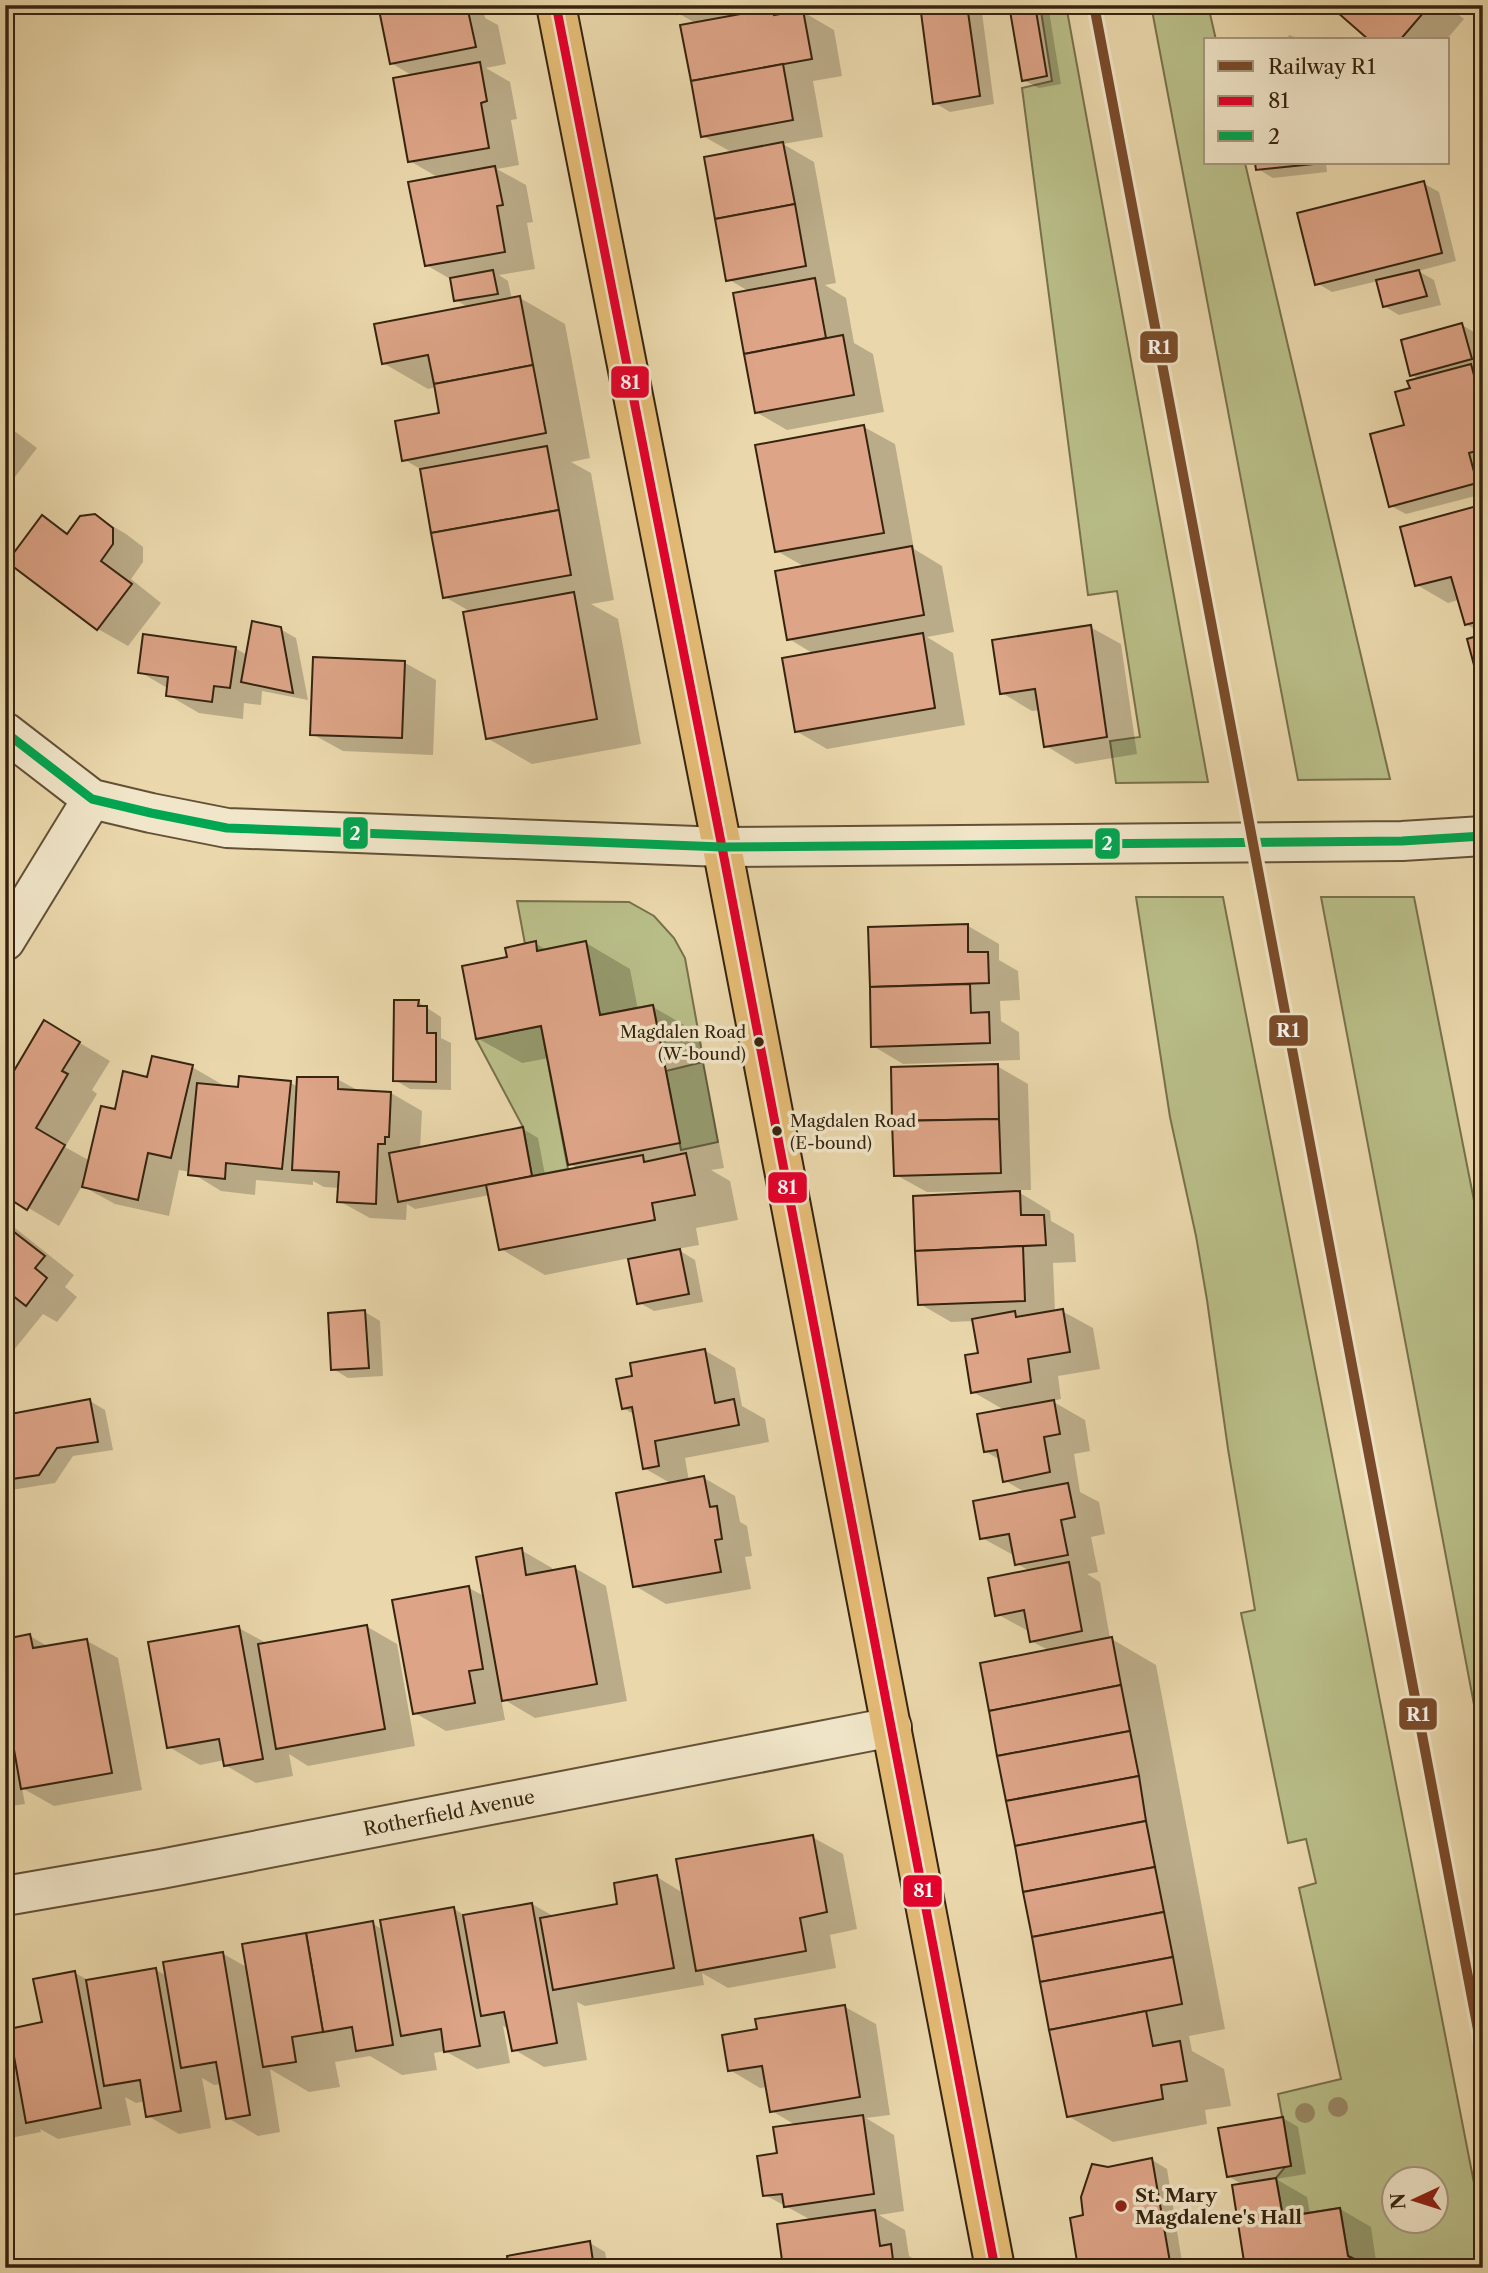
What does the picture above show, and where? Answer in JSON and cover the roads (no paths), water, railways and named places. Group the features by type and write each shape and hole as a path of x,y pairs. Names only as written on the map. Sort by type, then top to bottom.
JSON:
{"main road":[{"path":"556,5 722,846 995,2268"}],"street":[{"path":"5,732 92,799 227,828 722,846 1402,841 1483,836"},
{"path":"5,941 92,799"},
{"name":"Rotherfield Avenue","path":"5,1896 161,1869 892,1727"}],"rail line":[{"name":"R1","path":"1094,5 1483,2056"}],"place":[{"name":"Magdalen Road (W-bound)","path":"759,1042"},
{"name":"Magdalen Road (E-bound)","path":"777,1131"},
{"name":"St. Mary Magdalene's Hall","path":"1121,2206"}]}
